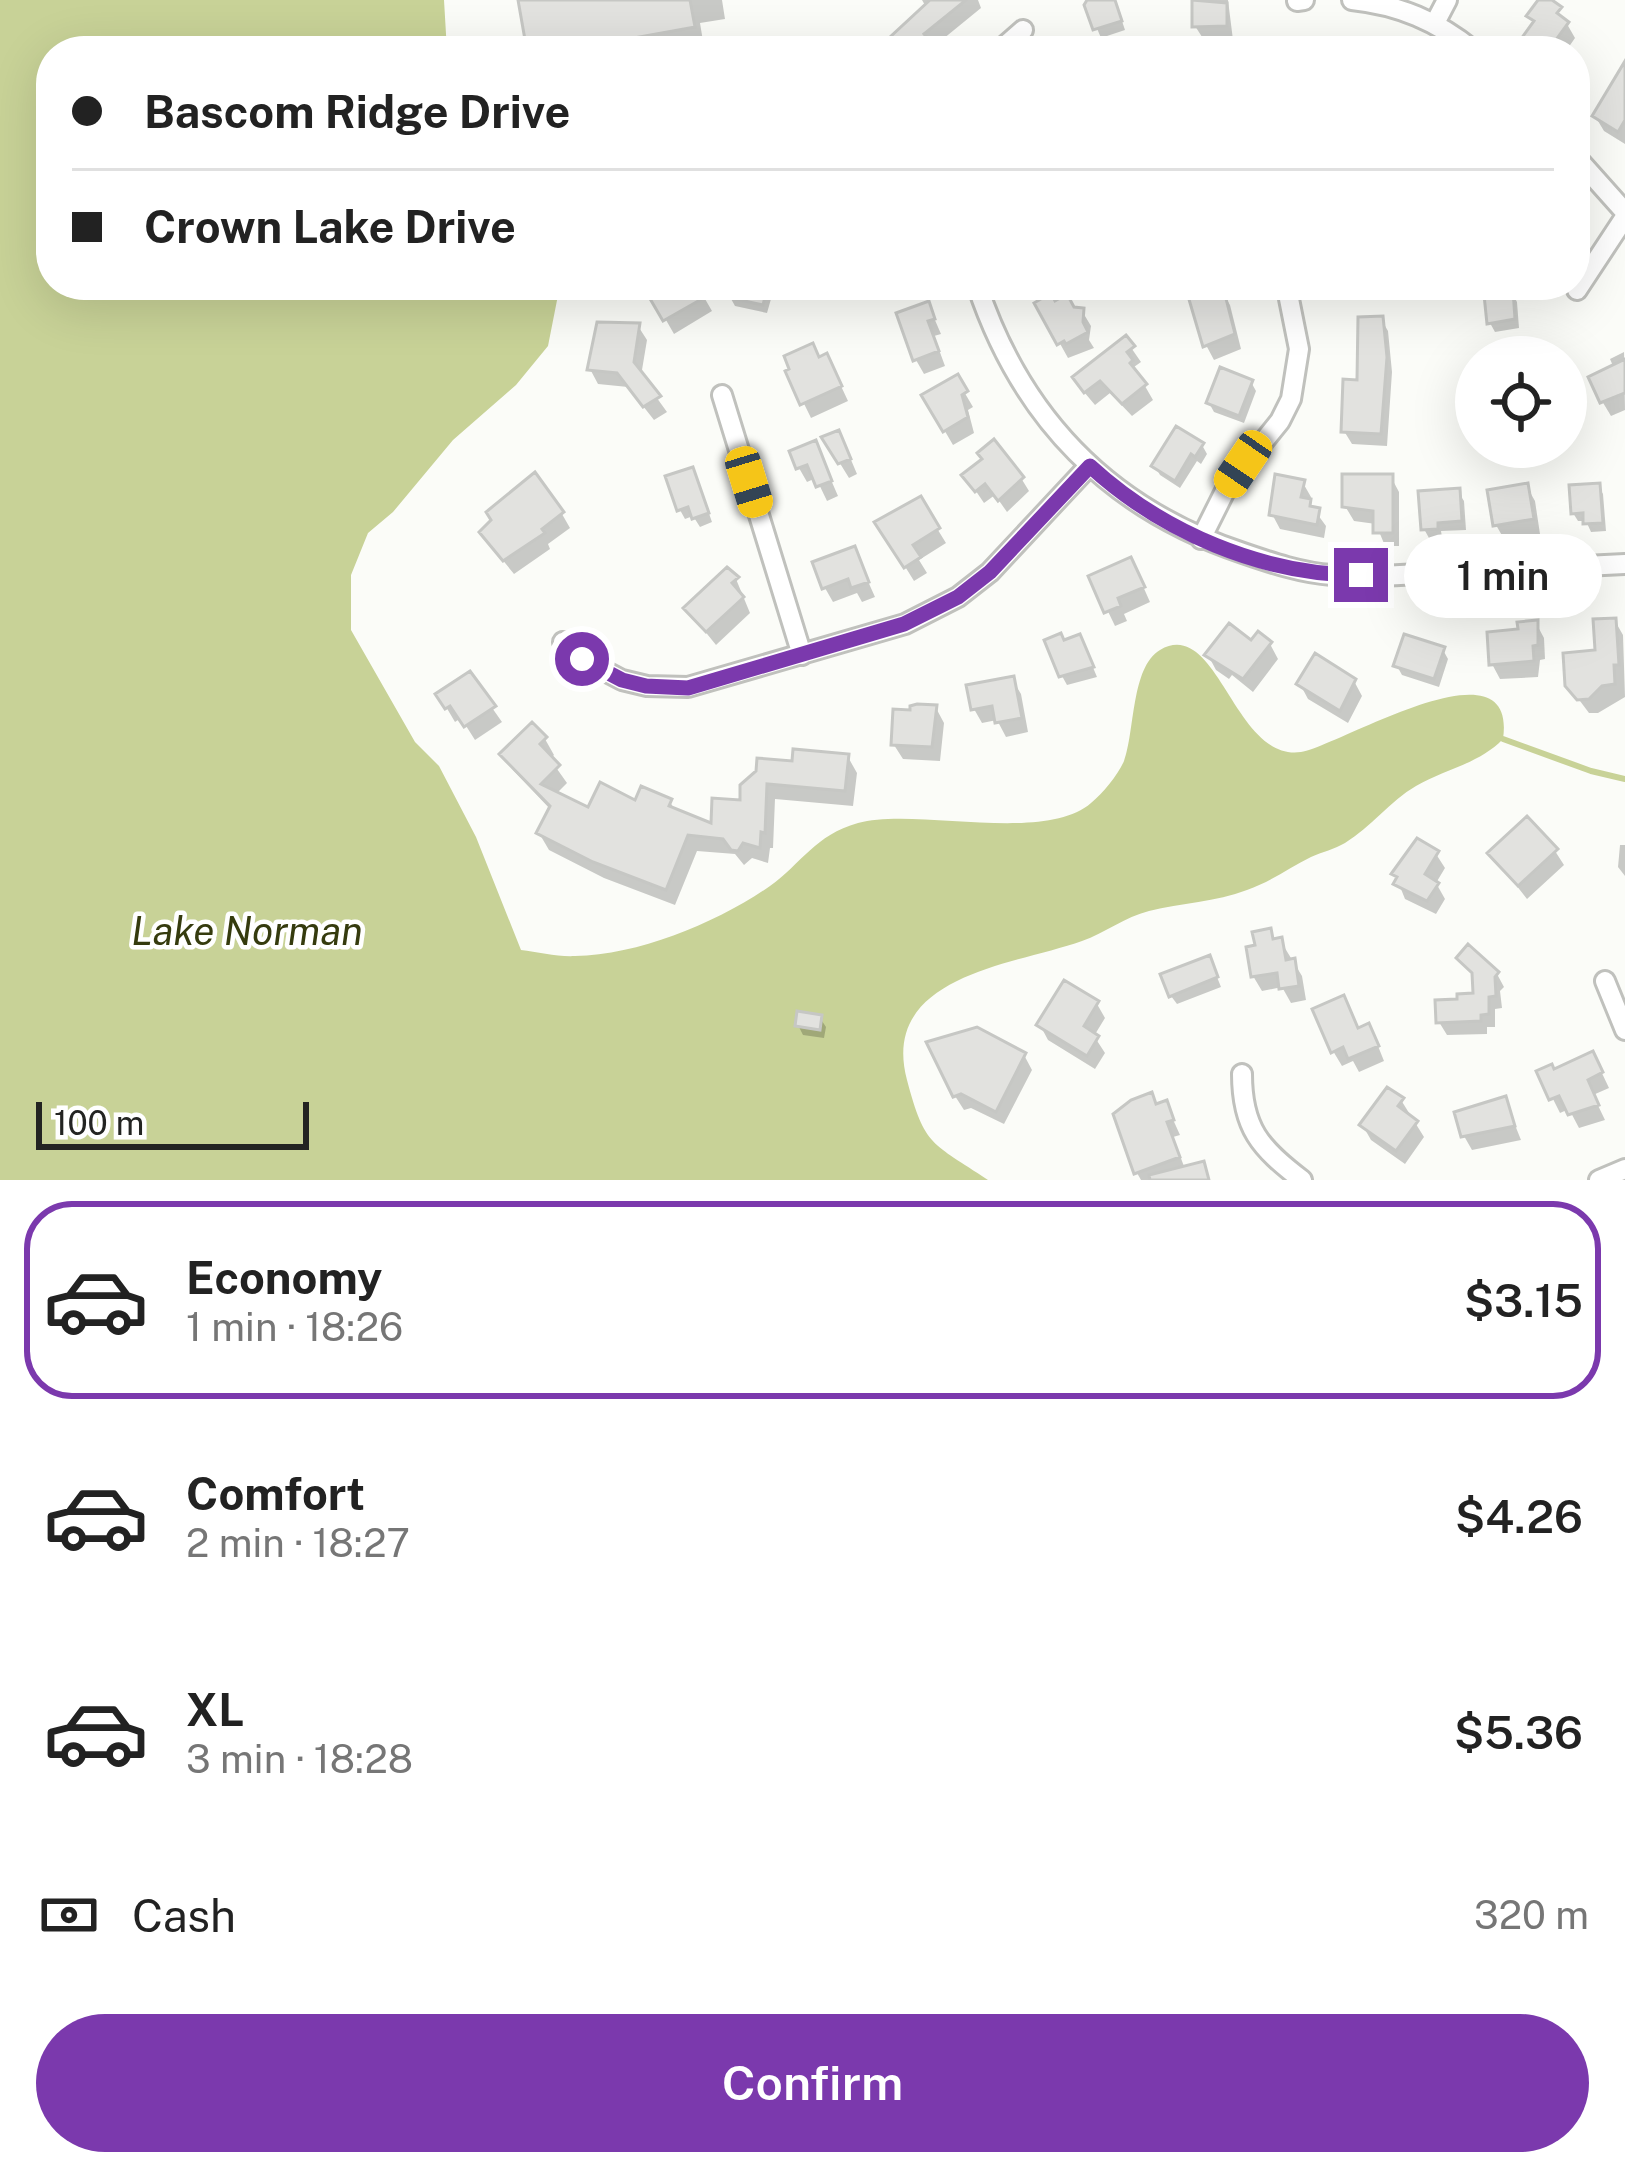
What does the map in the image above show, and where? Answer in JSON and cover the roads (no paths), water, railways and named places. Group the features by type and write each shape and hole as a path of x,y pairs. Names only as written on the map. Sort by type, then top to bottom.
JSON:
{"street":[{"path":"1352,0 1405,9 1453,36"},
{"path":"1435,23 1447,0"},
{"path":"1016,36 1023,30"},
{"path":"1590,173 1625,214 1590,269"},
{"path":"982,300 1016,374 1063,439 1148,512 1201,539 1278,565 1330,575 1625,564"},
{"path":"1201,539 1227,487 1280,421 1291,399 1299,349 1288,300"},
{"path":"722,395 802,655"},
{"path":"562,642 598,668 646,686 688,688 904,624 958,597 990,572 1090,466"},
{"path":"1605,981 1625,1030"},
{"path":"1242,1074 1242,1105 1249,1126 1302,1180"},
{"path":"1599,1180 1625,1169"}],"water":[{"name":"Lake Norman","path":"0,0 444,0 446,36 36,36 36,300 557,300 548,346 516,385 453,440 393,512 368,533 351,575 351,630 415,742 439,766 476,837 521,950 562,956 600,954 677,934 749,899 820,842 858,823 912,819 1012,823 1070,815 1096,799 1121,766 1139,685 1151,658 1160,650 1180,645 1197,653 1259,736 1278,749 1301,752 1422,704 1456,696 1483,696 1500,709 1503,739 1407,792 1345,843 1255,887 1140,914 1082,941 959,980 932,996 913,1017 904,1045 913,1102 933,1141 988,1180 0,1180"}],"waterway":[{"path":"1503,739 1625,779"}]}
